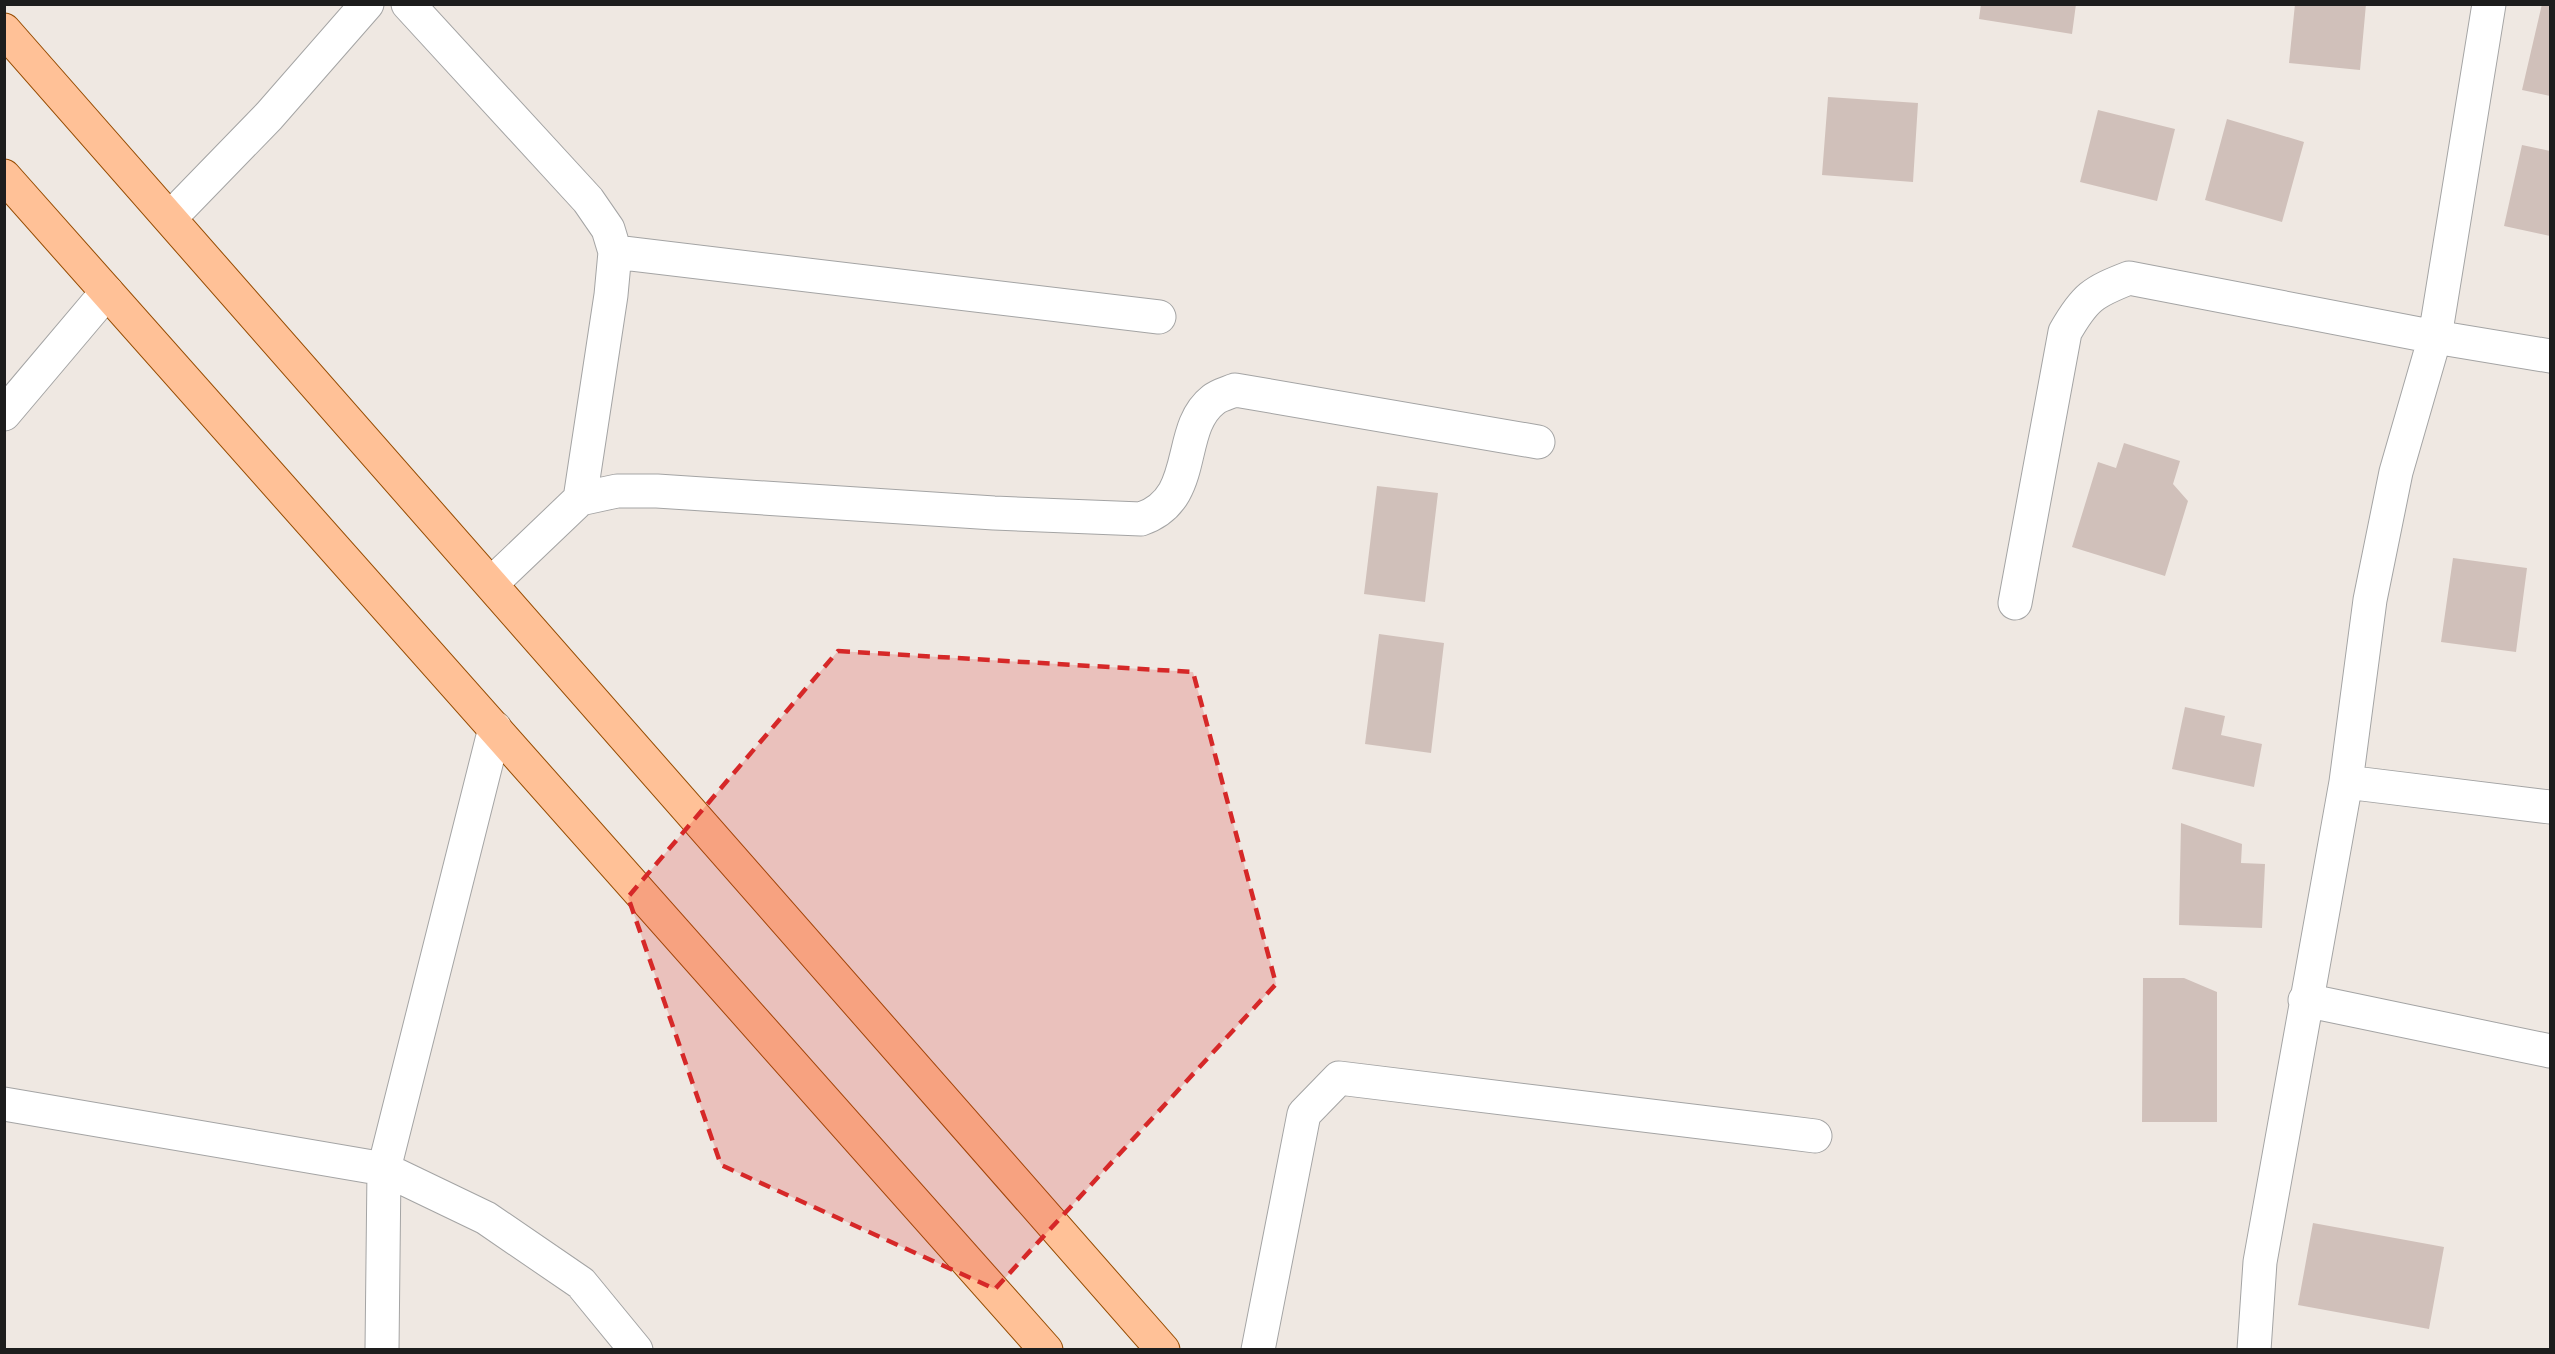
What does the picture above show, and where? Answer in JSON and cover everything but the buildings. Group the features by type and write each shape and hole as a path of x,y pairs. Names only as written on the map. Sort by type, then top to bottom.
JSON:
{"main road":[{"path":"4,30 492,583 1163,1350"},
{"path":"4,176 1046,1350"}],"street":[{"path":"170,218 268,116 367,4"},
{"path":"408,4 588,200 608,229 615,252 611,295 580,499"},
{"path":"2254,1350 2260,1262 2305,1000 2346,782 2370,600 2396,472 2435,337 2489,4"},
{"path":"615,252 1159,317"},
{"path":"2015,603 2065,332 2077,311 2098,290 2129,278 2435,337 2550,356"},
{"path":"4,414 107,292"},
{"path":"492,583 580,499 617,490 994,513 1140,519 1156,514 1169,502 1177,487 1200,414 1214,399 1234,390 1538,442"},
{"path":"382,1350 384,1169 495,728"},
{"path":"2346,782 2550,807"},
{"path":"2305,1000 2550,1051"},
{"path":"1258,1350 1304,1114 1339,1078 1815,1136"},
{"path":"4,1104 384,1169 486,1218 581,1283 636,1350"}],"highlighted area":[{"path":"838,651 1193,672 1276,984 995,1289 721,1165 628,897"}]}
